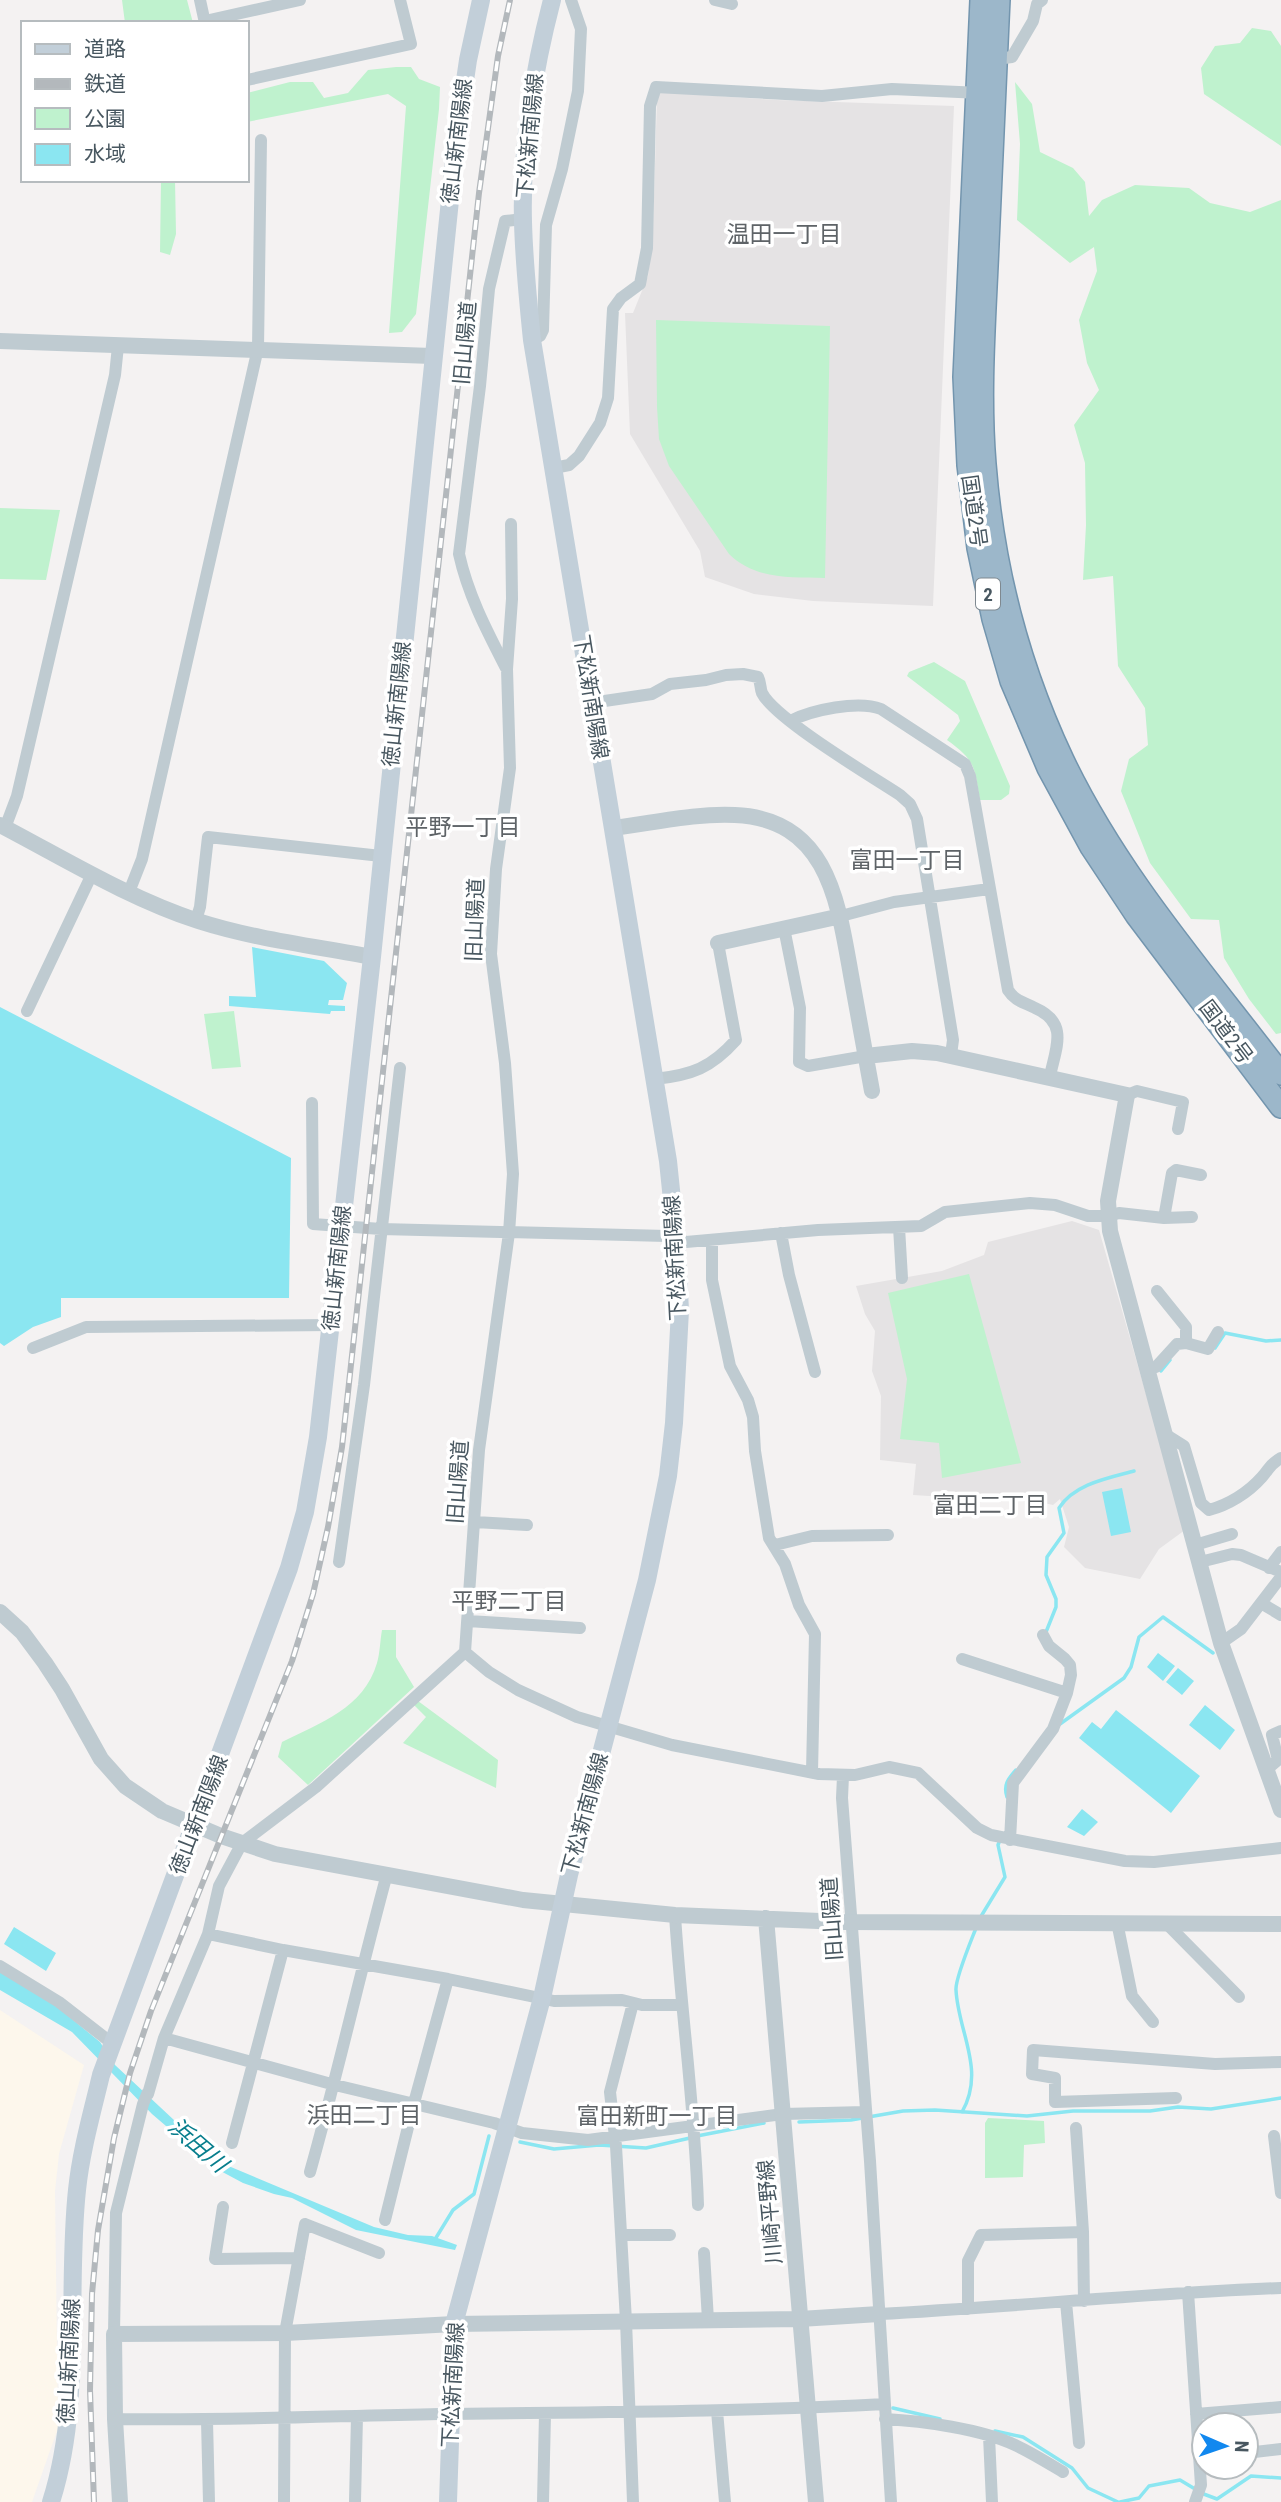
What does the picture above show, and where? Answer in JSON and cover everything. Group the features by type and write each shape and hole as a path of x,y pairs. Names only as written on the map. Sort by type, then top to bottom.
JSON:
{"highway":[{"name":"国道2号","path":"981,0 986,93 982,377 985,463 994,544 1009,610 1030,677 1063,760 1104,835 1149,905 1281,1074"},
{"name":"国道2号","path":"999,0 996,60 986,93 964,377 968,465 978,548 993,619 1011,681 1048,768 1091,848 1136,915 1281,1107"}],"main road":[{"name":"徳山新南陽線","path":"51,2502 62,2467 68,2421 77,2189 88,2127 109,2054 289,1569 305,1512 316,1450 372,957 456,142 468,60 481,0"},
{"name":"下松新南陽線","path":"448,2502 454,2325 542,1998 562,1904 647,1580 668,1476 679,1351 676,1239 668,1161 533,340 525,266 525,145 532,88 552,0"}],"street":[{"path":"200,0 205,21"},
{"path":"209,21 300,0"},
{"path":"248,80 411,44 400,0"},
{"path":"533,340 540,336 543,330 546,225 562,169 578,91 581,29 571,0"},
{"path":"715,0 732,4"},
{"path":"996,60 1012,57 1033,21 1037,4 1042,0"},
{"path":"554,468 569,465 579,456 600,423 608,398 613,309 621,298 640,284 646,248 650,106 656,87 822,96 892,89 986,93"},
{"path":"129,892 142,859 258,348 261,140"},
{"name":"旧山陽道","path":"465,1651 479,1450 509,1233 513,1174 510,1115 491,954 496,869 509,781 506,669 479,617 464,579 459,554 489,289 505,221 523,219"},
{"path":"0,341 432,356"},
{"path":"118,346 115,376 17,796 3,826 92,874 196,920 226,929 372,957"},
{"path":"506,669 512,599 511,524"},
{"path":"591,703 652,694 670,684 743,674 758,677 761,692 773,707 910,804 917,819 930,898 953,1040 951,1055"},
{"path":"790,721 802,715 869,704 881,709 965,764 970,776 1008,990 1014,1000 1050,1015 1055,1022 1056,1047 1050,1076"},
{"path":"613,828 703,815 737,815 761,818 787,828 804,841 819,859 830,879 841,916 872,1091"},
{"path":"196,920 208,838 381,856"},
{"path":"27,1011 92,874"},
{"path":"655,1079 701,1070 722,1056 736,1040 718,943 894,902 989,889"},
{"path":"784,928 800,1008 799,1062 808,1066 912,1051 951,1055 1127,1095 1137,1091 1183,1102 1178,1129"},
{"path":"340,1562 364,1385 400,1069"},
{"path":"1127,1095 1108,1201 1110,1231 1221,1643 1281,1810"},
{"path":"312,1103 313,1224 381,1229 667,1236 686,1242 818,1230 921,1226 945,1212 1030,1203 1055,1205 1087,1216 1119,1213 1192,1217"},
{"path":"1164,1217 1172,1173 1176,1170 1201,1175"},
{"path":"899,1227 902,1278"},
{"path":"781,1233 789,1275 816,1372"},
{"path":"712,1241 712,1280 730,1366 753,1417 766,1527 769,1538 786,1564 799,1605 815,1634 812,1773"},
{"path":"1157,1291 1186,1327 1186,1343"},
{"path":"33,1348 86,1327 331,1325"},
{"path":"1148,1369 1156,1367 1177,1344 1186,1343 1208,1349 1218,1332"},
{"path":"1165,1434 1184,1446 1201,1503 1209,1510 1226,1506 1263,1476 1268,1465 1281,1458"},
{"path":"475,1522 527,1525"},
{"path":"1195,1545 1232,1534"},
{"path":"775,1545 812,1536 888,1535"},
{"path":"1221,1643 1241,1629 1261,1603 1277,1572 1281,1552"},
{"path":"1200,1562 1232,1554 1241,1555 1277,1572"},
{"path":"1261,1603 1281,1615"},
{"path":"0,1612 22,1632 45,1663 101,1759 125,1786 162,1811 275,1854 523,1900 675,1915 851,1921 1281,1924"},
{"path":"468,1621 580,1628"},
{"path":"1010,1840 1013,1783 1053,1729 1071,1675 1070,1665 1049,1646 1043,1635"},
{"path":"120,2502 115,2419 116,2213 164,2038 208,1934 219,1886 242,1843 316,1787 465,1651 489,1672 518,1690 577,1717 672,1745 812,1773 843,1776 889,1767 918,1773 977,1828 991,1836 1125,1861 1154,1862 1281,1848"},
{"path":"962,1659 1067,1693"},
{"path":"1266,1770 1278,1760 1272,1735 1281,1731"},
{"name":"旧山陽道","path":"843,1776 842,1798 891,2502"},
{"path":"310,2172 335,2085 363,1962 387,1874"},
{"path":"675,1915 681,2005 695,2127 698,2205"},
{"name":"川崎平野線","path":"766,1918 816,2502"},
{"path":"1117,1922 1132,1996 1153,2022"},
{"path":"1165,1922 1239,1997"},
{"path":"208,1934 554,2001 622,2000 681,2005"},
{"path":"232,2143 283,1950"},
{"path":"0,1966 59,2002 109,2054"},
{"path":"385,2220 449,1979"},
{"path":"633,2003 610,2092 626,2321 633,2502"},
{"path":"164,2038 522,2133 556,2138 615,2141 783,2114 865,2112"},
{"path":"1176,2098 1055,2102 1055,2078 1032,2074 1033,2050 1215,2064 1281,2062"},
{"path":"1076,2128 1083,2232 1084,2301"},
{"path":"1274,2136 1281,2193"},
{"path":"223,2207 215,2259 299,2258"},
{"path":"284,2502 285,2333 305,2224 379,2253"},
{"path":"968,2309 968,2261 981,2235 1083,2232"},
{"path":"621,2235 670,2235"},
{"path":"704,2252 708,2320"},
{"path":"114,2334 285,2333 454,2325 800,2319 1084,2301 1188,2291 1281,2288"},
{"path":"1188,2291 1196,2411"},
{"path":"1066,2302 1079,2443"},
{"path":"115,2419 207,2421 449,2414 717,2411 885,2404"},
{"path":"1232,2411 1281,2407"},
{"path":"717,2411 725,2502"},
{"path":"543,2502 545,2414"},
{"path":"355,2502 357,2416"},
{"path":"885,2419 910,2420 989,2436 1015,2445 1063,2472"},
{"path":"207,2421 209,2502"},
{"path":"989,2436 992,2502"},
{"path":"1260,2451 1281,2449"}],"shaded area":[{"path":"660,92 776,100 954,106 933,606 813,601 754,594 705,577 700,551 630,434 625,313 633,313 648,276 653,231 657,98"},
{"path":"1072,1221 1099,1230 1185,1530 1159,1549 1140,1579 1085,1568 1064,1547 1069,1527 1060,1499 1053,1505 1021,1498 1012,1501 996,1496 978,1499 913,1495 916,1464 880,1460 881,1396 872,1371 875,1331 865,1314 856,1286 942,1271 984,1255 988,1242"},
{"path":"0,2010 84,2065 59,2154 55,2191 58,2428 32,2502 0,2502"}],"green space":[{"path":"122,0 187,0 192,21 125,21"},
{"path":"1252,28 1271,31 1281,46 1281,146 1204,94 1201,68 1215,46 1240,43"},
{"path":"411,67 419,79 440,87 416,314 402,332 389,333 406,106 388,94 248,122 248,93 290,82 313,82 324,98 348,93 368,70"},
{"path":"1015,82 1032,104 1040,152 1073,168 1085,182 1089,216 1102,200 1135,185 1189,188 1210,203 1250,212 1281,200 1281,1033 1276,1034 1249,999 1224,958 1219,920 1191,919 1150,863 1121,791 1129,759 1148,745 1145,708 1118,666 1113,576 1083,580 1085,463 1074,425 1099,390 1087,363 1079,320 1097,271 1094,247 1070,263 1017,220 1020,144"},
{"path":"161,182 175,182 176,234 170,255 160,252"},
{"path":"656,320 830,326 825,578 762,573 739,562 729,554 669,466 659,439"},
{"path":"0,508 60,510 46,580 0,579"},
{"path":"934,662 965,681 1010,786 1009,794 1001,800 980,800 969,759 947,740 960,721 958,715 907,676 909,672"},
{"path":"234,1011 241,1067 212,1069 204,1014"},
{"path":"969,1274 1021,1463 942,1478 939,1443 900,1439 907,1379 888,1293"},
{"path":"382,1630 396,1630 396,1657 414,1687 308,1785 278,1757 282,1742 325,1721 362,1692 377,1663"},
{"path":"418,1701 498,1760 496,1788 403,1743 426,1717 414,1705"},
{"path":"988,2118 1044,2121 1045,2143 1024,2145 1023,2177 985,2178 985,2123"}],"water":[{"path":"252,947 324,961 347,983 343,1000 329,1000 328,1005 345,1006 345,1011 331,1011 330,1014 229,1006 229,996 256,997"},
{"path":"0,1007 291,1158 289,1298 61,1298 61,1317 33,1327 4,1346 0,1343"},
{"path":"1122,1488 1131,1532 1111,1536 1102,1492"},
{"path":"1158,1653 1175,1666 1163,1681 1147,1667"},
{"path":"1178,1668 1194,1681 1182,1695 1166,1682"},
{"path":"1205,1705 1235,1730 1220,1750 1189,1725"},
{"path":"1116,1710 1200,1776 1171,1813 1079,1738 1092,1722 1101,1729"},
{"path":"1082,1809 1098,1822 1084,1836 1067,1827"},
{"path":"14,1927 56,1953 46,1971 4,1944"},
{"name":"浜田川","path":"0,1972 56,2006 100,2042 115,2065 219,2162 374,2227 408,2235 432,2236 457,2245 455,2250 356,2230 292,2198 243,2183 215,2168 152,2114 72,2032 0,1990"}],"waterway":[{"path":"1215,1348 1225,1333 1266,1341 1281,1340"},
{"path":"1161,1371 1170,1360"},
{"path":"1046,1632 1056,1607 1056,1599 1046,1575 1047,1557 1064,1533 1059,1508 1073,1493 1082,1488 1134,1471"},
{"path":"1060,1724 1124,1678 1131,1667 1139,1637 1163,1617 1213,1653"},
{"path":"1007,1797 1007,1782 1016,1770"},
{"path":"980,1918 1005,1877 998,1845 1000,1840"},
{"path":"962,2112 969,2096 971,2066 956,1985 976,1928"},
{"path":"799,2122 851,2120 903,2111 935,2110 1027,2116 1073,2111 1150,2111 1178,2107 1211,2109 1281,2098"},
{"path":"697,2136 764,2123"},
{"path":"434,2241 453,2210 474,2194 489,2136"},
{"path":"520,2142 554,2149 599,2145 646,2148 690,2138"},
{"path":"893,2408 940,2419"},
{"path":"995,2431 1023,2437 1072,2468 1088,2488 1118,2502"},
{"path":"1201,2493 1217,2499 1251,2476 1281,2478"},
{"path":"1120,2502 1139,2498 1149,2486 1180,2480 1195,2489"}],"railway":[{"path":"94,2502 90,2390 92,2294 98,2230 114,2138 130,2073 151,2011 292,1661 313,1594 342,1447 479,193 498,56 510,0"}],"district":[{"name":"温田一丁目","path":"784,234"},
{"name":"平野一丁目","path":"463,827"},
{"name":"富田一丁目","path":"907,860"},
{"name":"富田二丁目","path":"990,1505"},
{"name":"平野二丁目","path":"509,1601"},
{"name":"浜田二丁目","path":"364,2115"},
{"name":"富田新町一丁目","path":"657,2116"}]}
